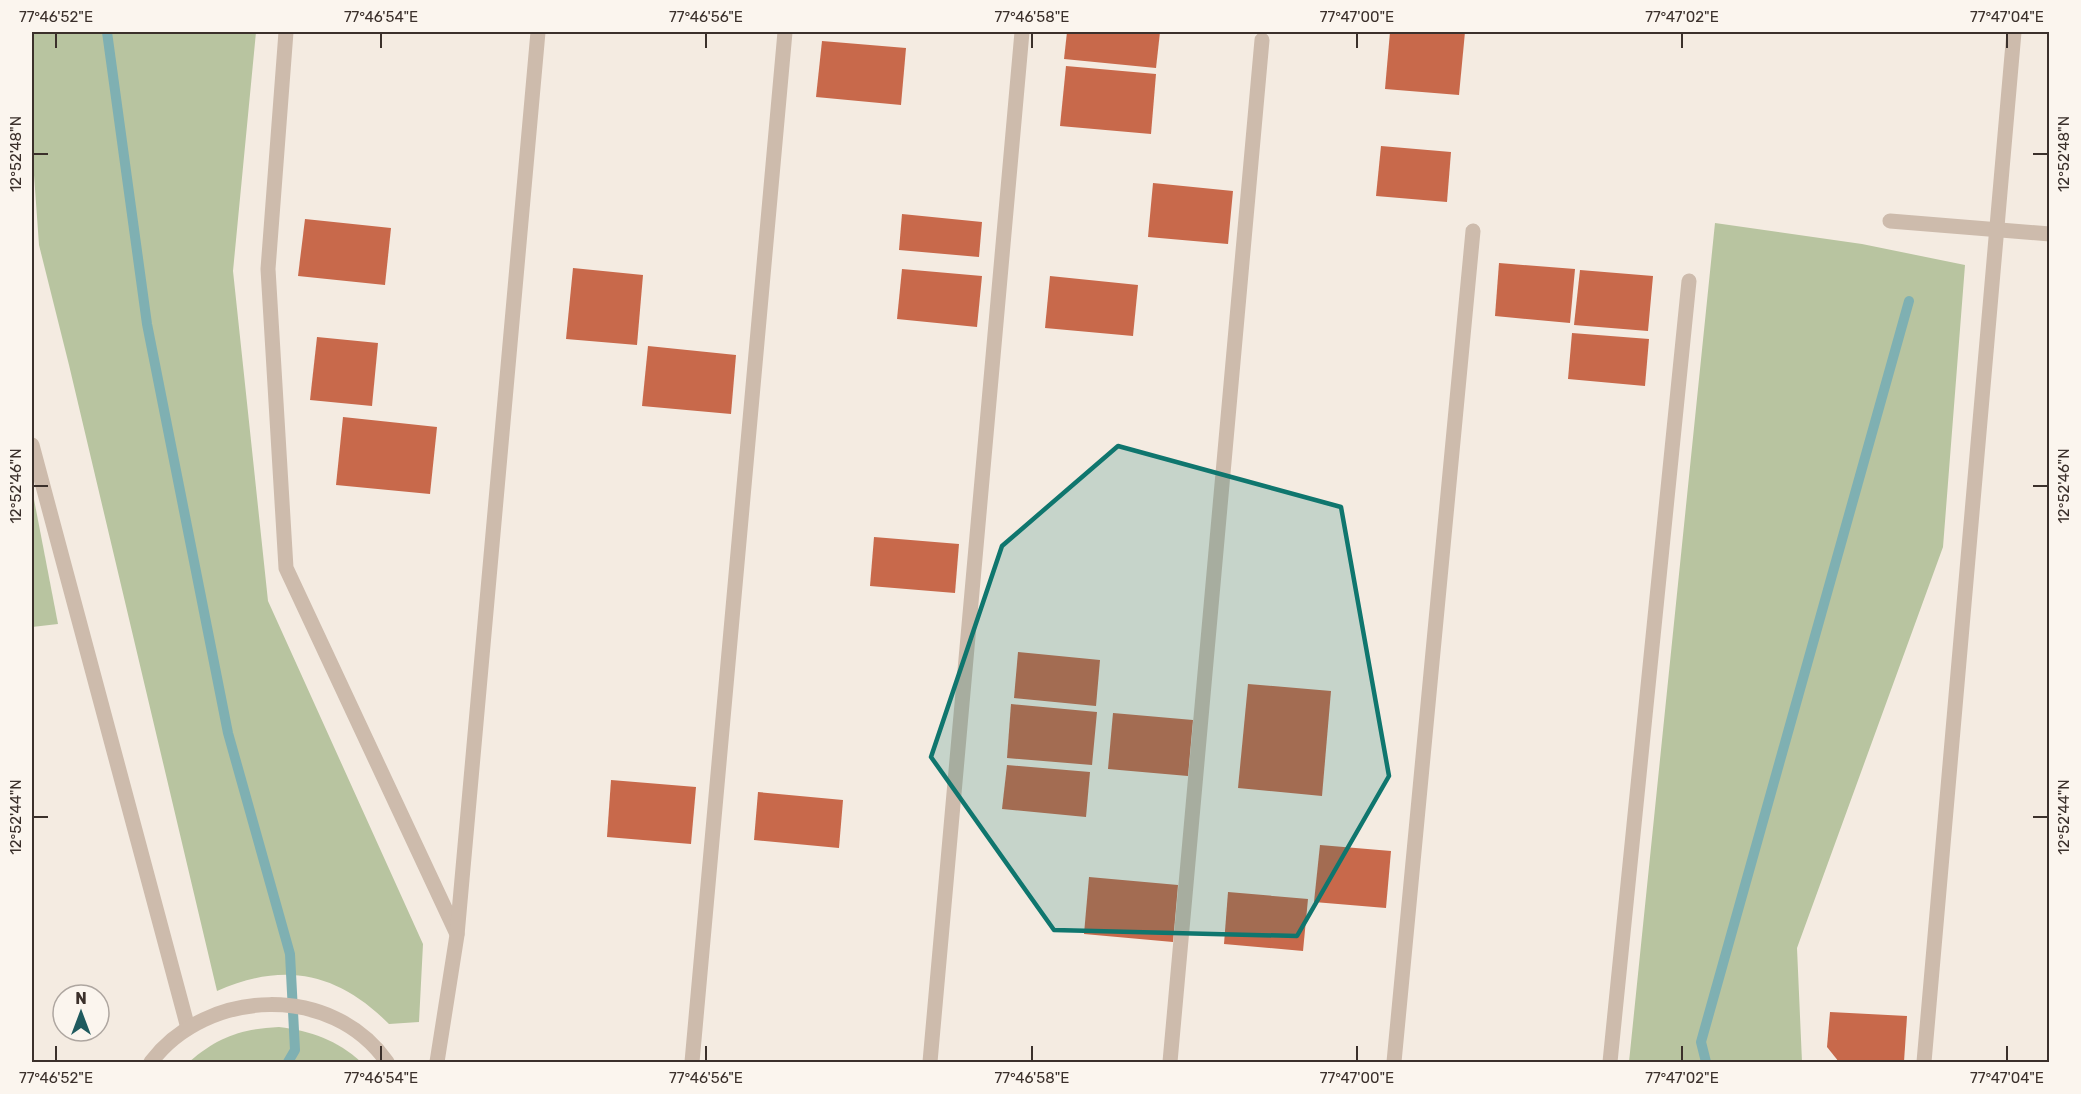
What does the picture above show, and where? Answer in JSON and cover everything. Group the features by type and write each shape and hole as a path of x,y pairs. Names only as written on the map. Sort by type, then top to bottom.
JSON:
{"street":[{"path":"286,32 268,269 286,568 457,935"},
{"path":"437,1062 457,935 538,32"},
{"path":"692,1062 785,32"},
{"path":"930,1062 1022,32"},
{"path":"1924,1062 2014,32"},
{"path":"1170,1062 1262,40"},
{"path":"1890,221 2049,234"},
{"path":"1394,1062 1473,231"},
{"path":"1610,1062 1689,281"},
{"path":"32,445 188,1028"},
{"path":"151,1062 173,1038 197,1022 225,1010 254,1004 284,1004 312,1010 339,1021 363,1036 387,1062"}],"highlighted area":[{"path":"1118,446 1341,507 1389,776 1297,936 1054,930 931,757 1002,546"}],"green space":[{"path":"32,32 256,32 233,271 268,601 423,944 419,1022 389,1024 350,993 330,983 309,977 265,976 217,991 39,245 32,147"},
{"path":"1715,223 1862,244 1965,265 1943,547 1797,948 1802,1062 1629,1062"},
{"path":"32,489 58,624 32,627"},
{"path":"279,1027 302,1031 333,1042 361,1062 189,1062 220,1040 241,1032"}],"building":[{"path":"1067,32 1160,32 1156,68 1064,59"},
{"path":"1390,32 1465,32 1459,95 1385,89"},
{"path":"822,41 906,48 901,105 816,97"},
{"path":"1066,66 1156,74 1151,134 1060,126"},
{"path":"1381,146 1451,152 1447,202 1376,196"},
{"path":"1153,183 1233,191 1228,244 1148,237"},
{"path":"902,214 982,222 979,257 899,250"},
{"path":"305,219 391,228 385,285 298,276"},
{"path":"1499,263 1575,269 1570,323 1495,316"},
{"path":"573,268 643,275 637,345 566,339"},
{"path":"902,269 982,276 977,327 897,319"},
{"path":"1580,270 1653,276 1648,331 1574,325"},
{"path":"1050,276 1138,285 1133,336 1045,328"},
{"path":"1572,333 1649,339 1645,386 1568,379"},
{"path":"317,337 378,343 372,406 310,400"},
{"path":"648,346 736,355 731,414 642,406"},
{"path":"343,417 437,427 430,494 336,485"},
{"path":"874,537 959,544 955,593 870,586"},
{"path":"1018,652 1100,660 1096,706 1014,698"},
{"path":"1248,684 1331,691 1322,796 1238,788"},
{"path":"1011,704 1097,712 1092,765 1007,758"},
{"path":"1113,713 1193,720 1188,776 1108,769"},
{"path":"1007,765 1090,772 1086,817 1002,809"},
{"path":"611,780 696,787 691,844 607,837"},
{"path":"758,792 843,800 839,848 754,840"},
{"path":"1320,845 1391,851 1386,908 1314,902"},
{"path":"1089,877 1178,885 1173,942 1084,934"},
{"path":"1228,892 1308,899 1303,951 1224,944"},
{"path":"1830,1012 1907,1016 1904,1062 1839,1062 1827,1047"}],"waterway":[{"path":"107,32 147,324 228,733 290,954 295,1050 288,1062"},
{"path":"1706,1062 1701,1042 1909,301"}]}
